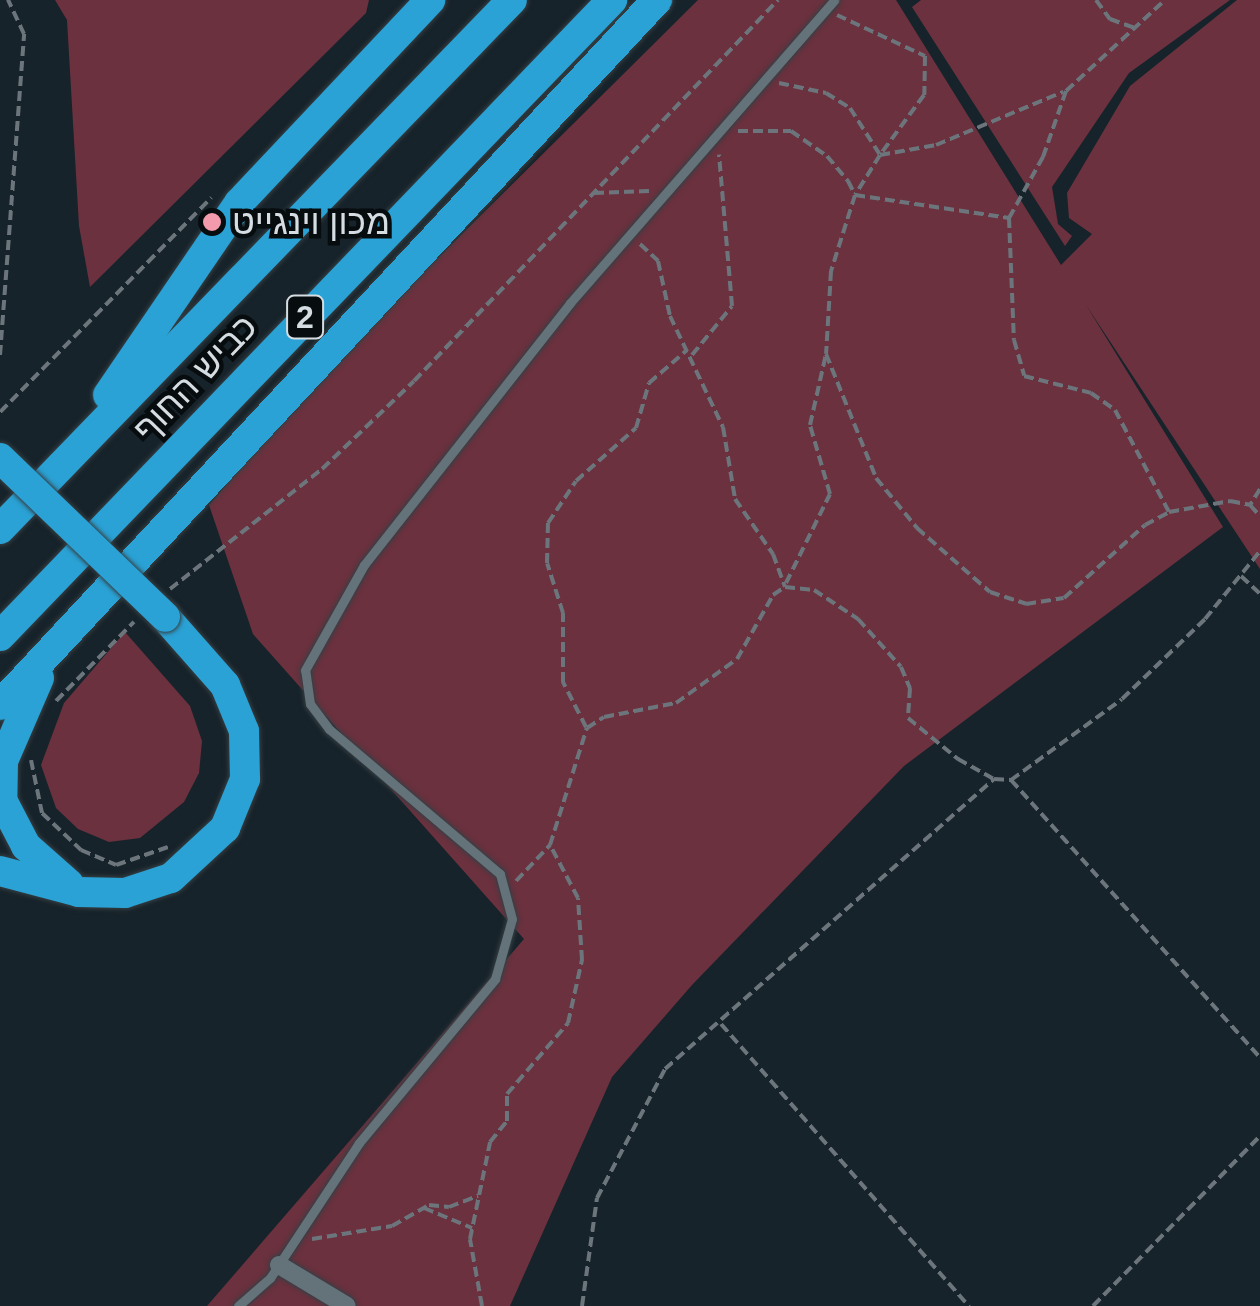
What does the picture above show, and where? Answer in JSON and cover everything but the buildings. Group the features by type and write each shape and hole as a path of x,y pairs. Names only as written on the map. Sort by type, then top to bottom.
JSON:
{"highway":[{"path":"396,34 410,0"},
{"path":"68,456 222,224 430,0"},
{"name":"כביש החוף","path":"0,529 512,0"},
{"name":"כביש החוף","path":"0,636 612,0"},
{"path":"0,705 656,0"},
{"path":"0,458 208,662 236,708 245,779 225,828 182,871 125,892 79,892 0,872"},
{"path":"60,640 23,708 1,775 16,833 79,892"}],"street":[{"path":"279,1265 347,1306"}],"lane":[{"path":"238,1306 279,1265 360,1143 495,979 508,948 506,896 500,874 474,848 329,729 310,704 305,670 364,565 630,234 759,79 834,0"}],"path":[{"path":"0,356 24,34 8,0"},
{"path":"52,706 157,608 322,469 778,0"},
{"path":"1096,0 1110,19 1136,30"},
{"path":"880,155 936,146 1066,92 1166,0"},
{"path":"784,588 790,563 830,494 810,425 826,354 830,271 855,195 924,95 924,56 825,9"},
{"path":"759,79 826,93 850,108 880,155"},
{"path":"1066,92 1043,158 1008,218 1014,340 1024,376 1091,394 1115,410 1169,512"},
{"path":"586,728 563,682 563,613 548,564 548,522 576,480 636,428 649,384 690,353 732,306 718,131 791,131 827,156 855,195 1008,218"},
{"path":"0,412 223,186"},
{"path":"594,192 667,190"},
{"path":"630,234 658,262 670,316 723,426 735,498 773,554 784,588"},
{"path":"826,354 876,478 918,528 990,592 1026,604 1064,598 1145,525 1169,512 1230,501 1250,504 1260,516"},
{"path":"1250,504 1260,489"},
{"path":"506,896 550,845 586,728 604,716 676,703 737,659 773,595 784,588 814,590 858,619 901,667 910,688 908,718 994,780 1011,780 1122,699 1241,576 1260,551"},
{"path":"1241,576 1260,594"},
{"path":"34,745 31,759 42,813 81,850 116,864 171,846"},
{"path":"1,775 31,759"},
{"path":"582,1306 597,1198 636,1117 665,1069 994,780"},
{"path":"1011,780 1260,1058"},
{"path":"482,1306 472,1228 490,1142 508,1120 507,1094 568,1023 582,960 578,898 550,845"},
{"path":"720,1022 969,1306"},
{"path":"1093,1306 1260,1136"},
{"path":"294,1242 392,1226 424,1208 478,1196"},
{"path":"424,1208 472,1228"}],"shaded area":[{"path":"55,0 369,0 366,13 90,287 79,226 67,20"},
{"path":"698,0 896,0 1061,265 1092,234 1069,218 1067,193 1130,86 1237,0 1260,0 1260,569 1086,305 1223,527 904,766 692,985 612,1077 510,1306 207,1306 524,939 253,634 209,505 322,373"},
{"path":"921,0 1230,0 1129,73 1052,187 1058,224 1072,236 1065,246 912,7"},
{"path":"125,632 190,706 202,741 199,773 184,802 140,838 109,842 78,829 56,808 41,765 64,703"}],"place":[{"name":"מכון וינגייט","path":"212,222"}]}
